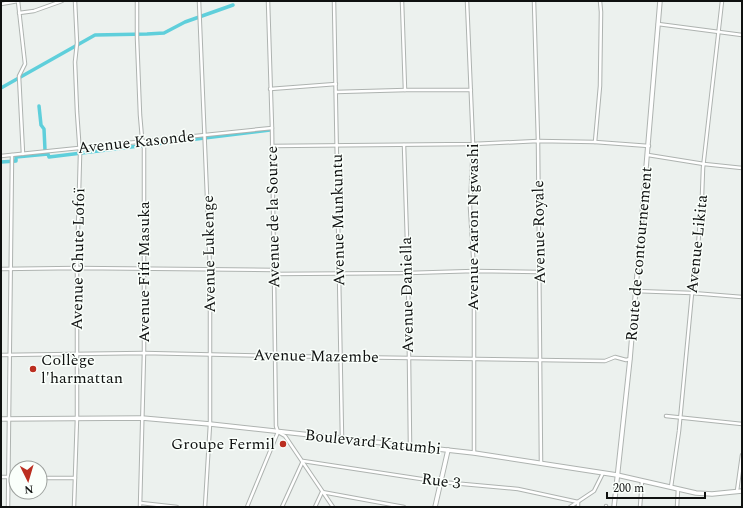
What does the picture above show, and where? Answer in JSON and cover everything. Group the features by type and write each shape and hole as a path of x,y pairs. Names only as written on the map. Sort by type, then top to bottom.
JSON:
{"street":[{"path":"1,4 18,1 20,13 25,64 24,68 19,74 23,154"},
{"path":"20,13 34,11 62,1"},
{"name":"Avenue Chute Lofoï","path":"74,507 77,418 76,354 80,154 75,62 77,43 75,1"},
{"name":"Avenue Fifi Masuka","path":"137,1 136,32 142,138 144,142 145,269 141,505"},
{"name":"Avenue Lukenge","path":"199,1 206,135 210,270 210,424 205,507"},
{"name":"Avenue de la Source","path":"268,1 272,128 276,426 278,432"},
{"name":"Avenue Munkuntu","path":"334,1 342,438"},
{"path":"402,1 404,90"},
{"name":"Avenue Aaron Ngwashi","path":"467,1 474,144 470,207 474,271 474,453"},
{"name":"Avenue Royale","path":"534,1 538,141 541,462"},
{"path":"595,142 600,86 602,12 600,1"},
{"name":"Route de contournement","path":"614,507 616,475 630,359 660,1"},
{"name":"Avenue Likita","path":"671,487 681,417 692,293 696,271 704,164 722,1"},
{"path":"658,24 742,35"},
{"path":"270,89 336,84"},
{"path":"336,92 471,90"},
{"name":"Avenue Kasonde","path":"1,156 12,157 23,154 272,128"},
{"path":"272,146 474,144 538,141 595,142 649,146"},
{"name":"Avenue Daniella","path":"404,145 408,274 410,445"},
{"path":"648,155 704,164 742,168"},
{"path":"8,460 12,157"},
{"path":"1,269 77,268 274,270"},
{"path":"274,274 408,274 474,271 539,272"},
{"path":"635,291 742,297"},
{"name":"Avenue Mazembe","path":"1,355 144,353 605,361 615,357 626,360 630,359"},
{"path":"666,416 742,424"},
{"name":"Boulevard Katumbi","path":"1,419 142,418 210,424 410,445 541,462 616,475 703,493 742,491"},
{"path":"247,507 278,432 285,436 303,461 332,507"},
{"path":"435,507 448,450"},
{"path":"737,492 742,455"},
{"path":"282,507 303,461"},
{"name":"Rue 3","path":"303,461 441,482 518,489 578,502"},
{"path":"570,507 594,491 603,473"},
{"path":"1,478 8,477"},
{"path":"48,478 75,478"},
{"path":"640,507 642,481"},
{"path":"677,507 678,489"},
{"path":"315,507 322,492"},
{"path":"322,492 404,507"},
{"path":"578,502 578,507"},
{"path":"141,505 177,507"}],"waterway":[{"path":"1,88 95,35 164,33 185,22 233,5"},
{"path":"39,106 41,125 44,129 45,150 47,153"},
{"path":"1,162 16,161 16,157 48,154 49,157 270,130"}],"place":[{"name":"Collège l'harmattan","path":"33,369"},
{"name":"Groupe Fermil","path":"283,444"}]}
